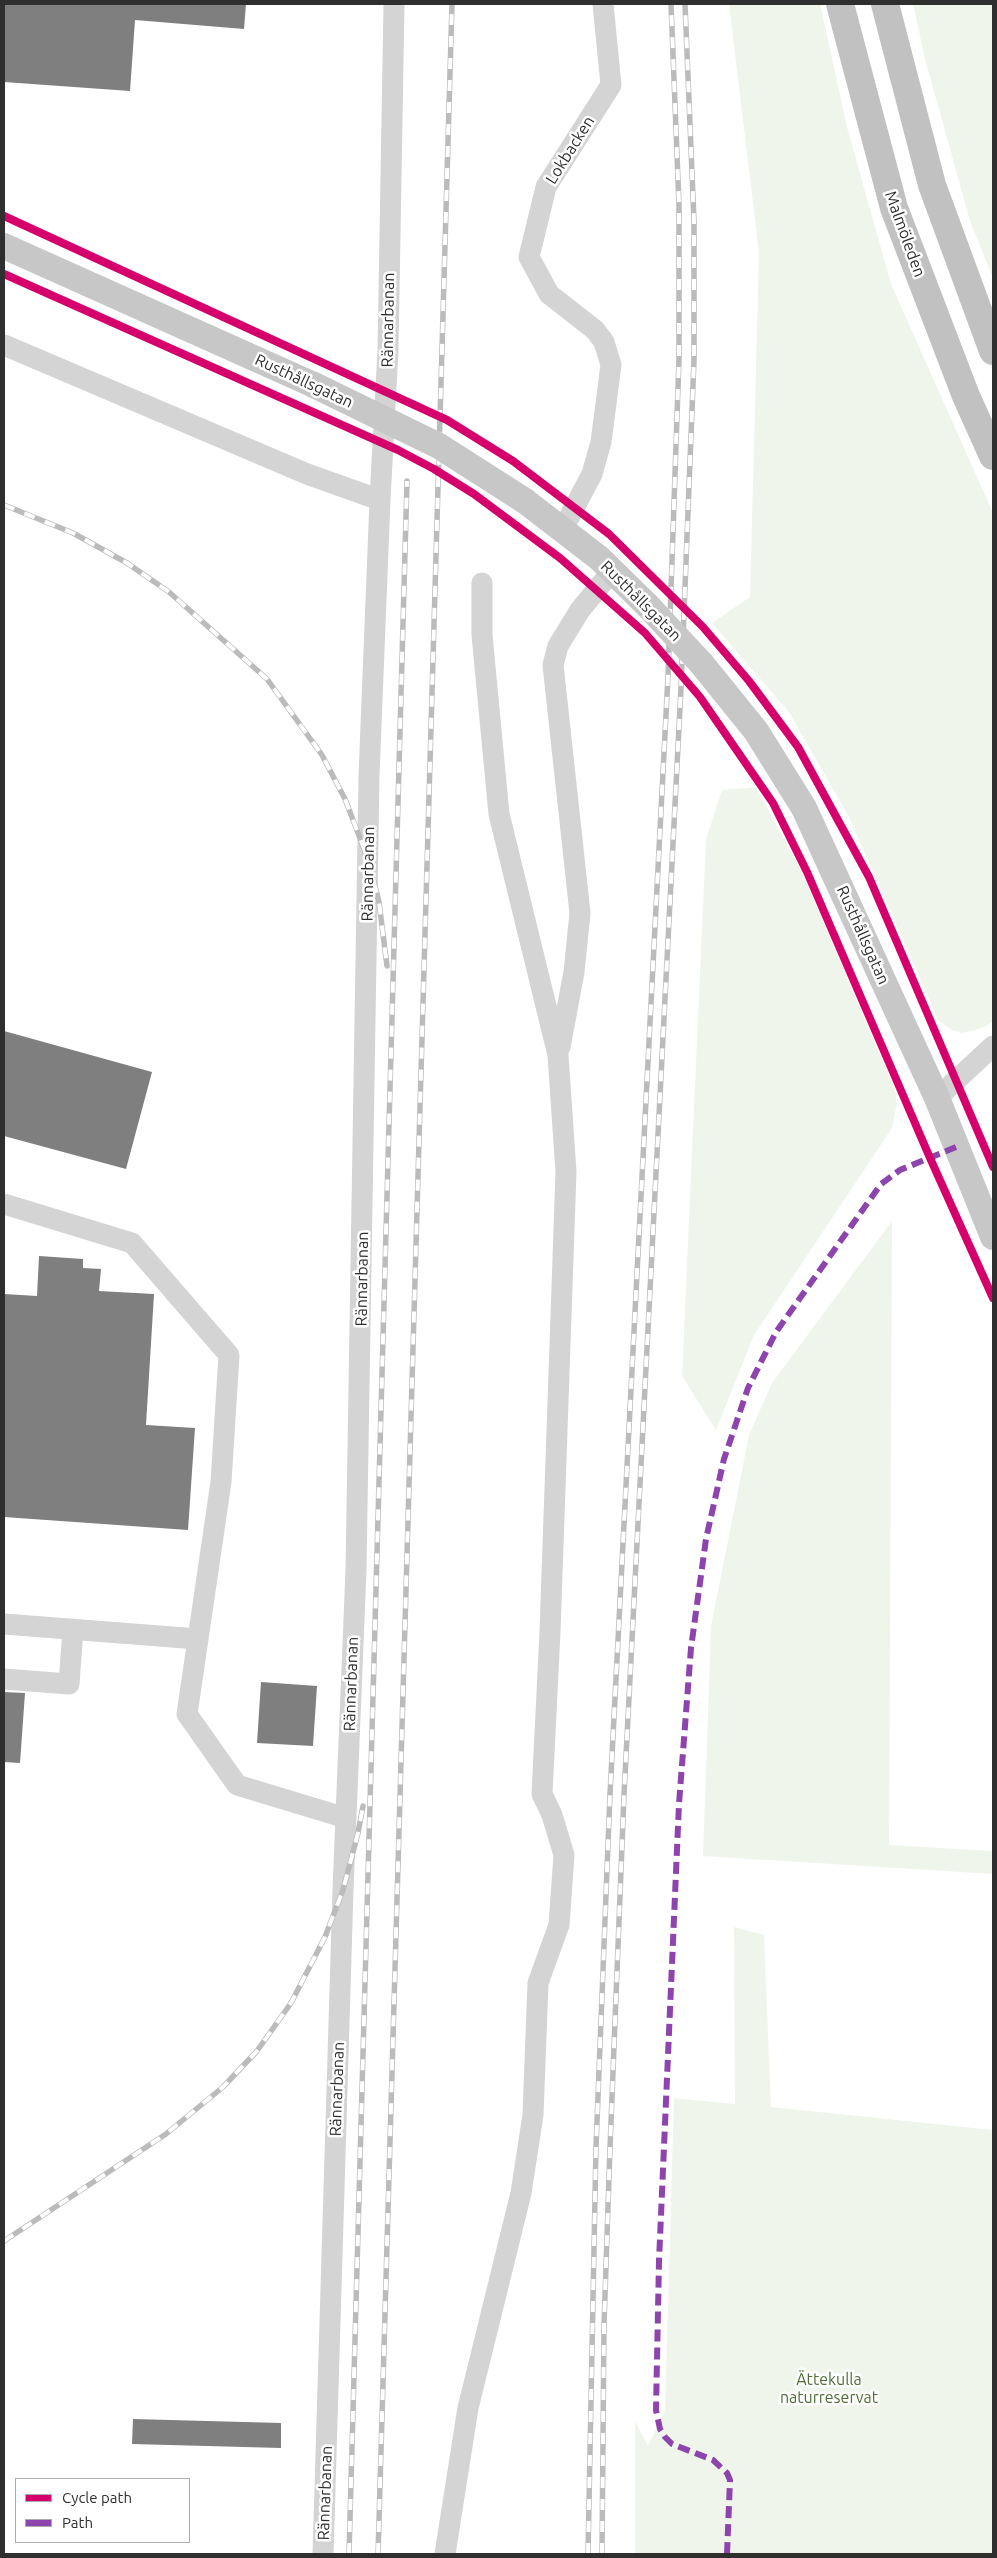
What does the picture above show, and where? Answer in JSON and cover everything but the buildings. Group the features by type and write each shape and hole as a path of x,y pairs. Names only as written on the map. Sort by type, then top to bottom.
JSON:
{"highway":[{"name":"Malmöleden","path":"840,4 894,208 966,396 993,456"},
{"path":"885,4 932,185 993,351"}],"main road":[{"name":"Rusthållsgatan","path":"4,246 314,385 439,446 525,501 563,529 612,571 648,606 701,663 756,731 804,808 937,1098 993,1237"}],"street":[{"name":"Rännarbanan","path":"323,2554 356,1560 369,776 388,350 394,4"},
{"name":"Lokbacken","path":"563,529 592,474 601,442 611,365 604,342 595,330 549,294 529,256 546,187 611,86 603,4"},
{"path":"4,345 307,474 380,500"},
{"path":"558,1055 574,972 580,913 553,665 558,646 580,610 612,571"},
{"path":"445,2554 468,2408 521,2193 533,2115 538,1983 545,1958 559,1925 564,1855 552,1815 542,1794 566,1172 558,1055 499,814 482,635 482,583"},
{"path":"937,1098 993,1046"},
{"path":"4,1204 132,1243 229,1355 221,1482 187,1714 238,1784 346,1818"},
{"path":"4,1624 198,1639"},
{"path":"4,1679 69,1684 73,1629"}],"green space":[{"path":"729,4 820,4 847,127 891,284 993,513 993,1022 979,1029 962,1033 950,1029 938,1020 849,817 789,712 712,623 750,597 759,253"},
{"path":"913,4 993,4 993,278 970,221 925,59"},
{"path":"756,787 803,874 895,1090 897,1103 892,1128 754,1335 716,1430 682,1376 706,839 722,790"},
{"path":"892,1221 889,1845 993,1851 993,1874 703,1856 711,1626 749,1435 772,1383"},
{"name":"Ättekulla naturreservat","path":"734,1927 764,1935 771,2107 993,2130 993,2554 635,2554 635,2421 648,2446 665,2410 674,2098 735,2104"}],"railway":[{"path":"378,2554 452,4"},
{"path":"588,2554 596,2147 610,1794 668,676 679,359 679,205 671,4"},
{"path":"602,2554 604,2325 624,1795 681,688 694,360 694,221 685,4"},
{"path":"349,2554 407,481"},
{"path":"4,505 73,533 127,563 169,592 267,679 322,755 345,799 368,859 379,902 387,966"},
{"path":"4,2241 166,2134 223,2087 257,2051 291,2003 325,1937 343,1890 363,1806"}],"marked path":[{"path":"727,2554 730,2480 727,2473 713,2460 672,2444 660,2429 656,2410 659,2261 679,1804 691,1648 706,1539 724,1459 748,1388 776,1332 881,1184 900,1170 956,1147"}],"cycle path":[{"path":"4,216 447,420 513,461 609,534 703,627 749,681 798,747 869,877 993,1167"},
{"path":"4,274 398,450 434,469 474,494 560,558 645,633 700,697 773,803 807,872 930,1158 993,1298"}]}
